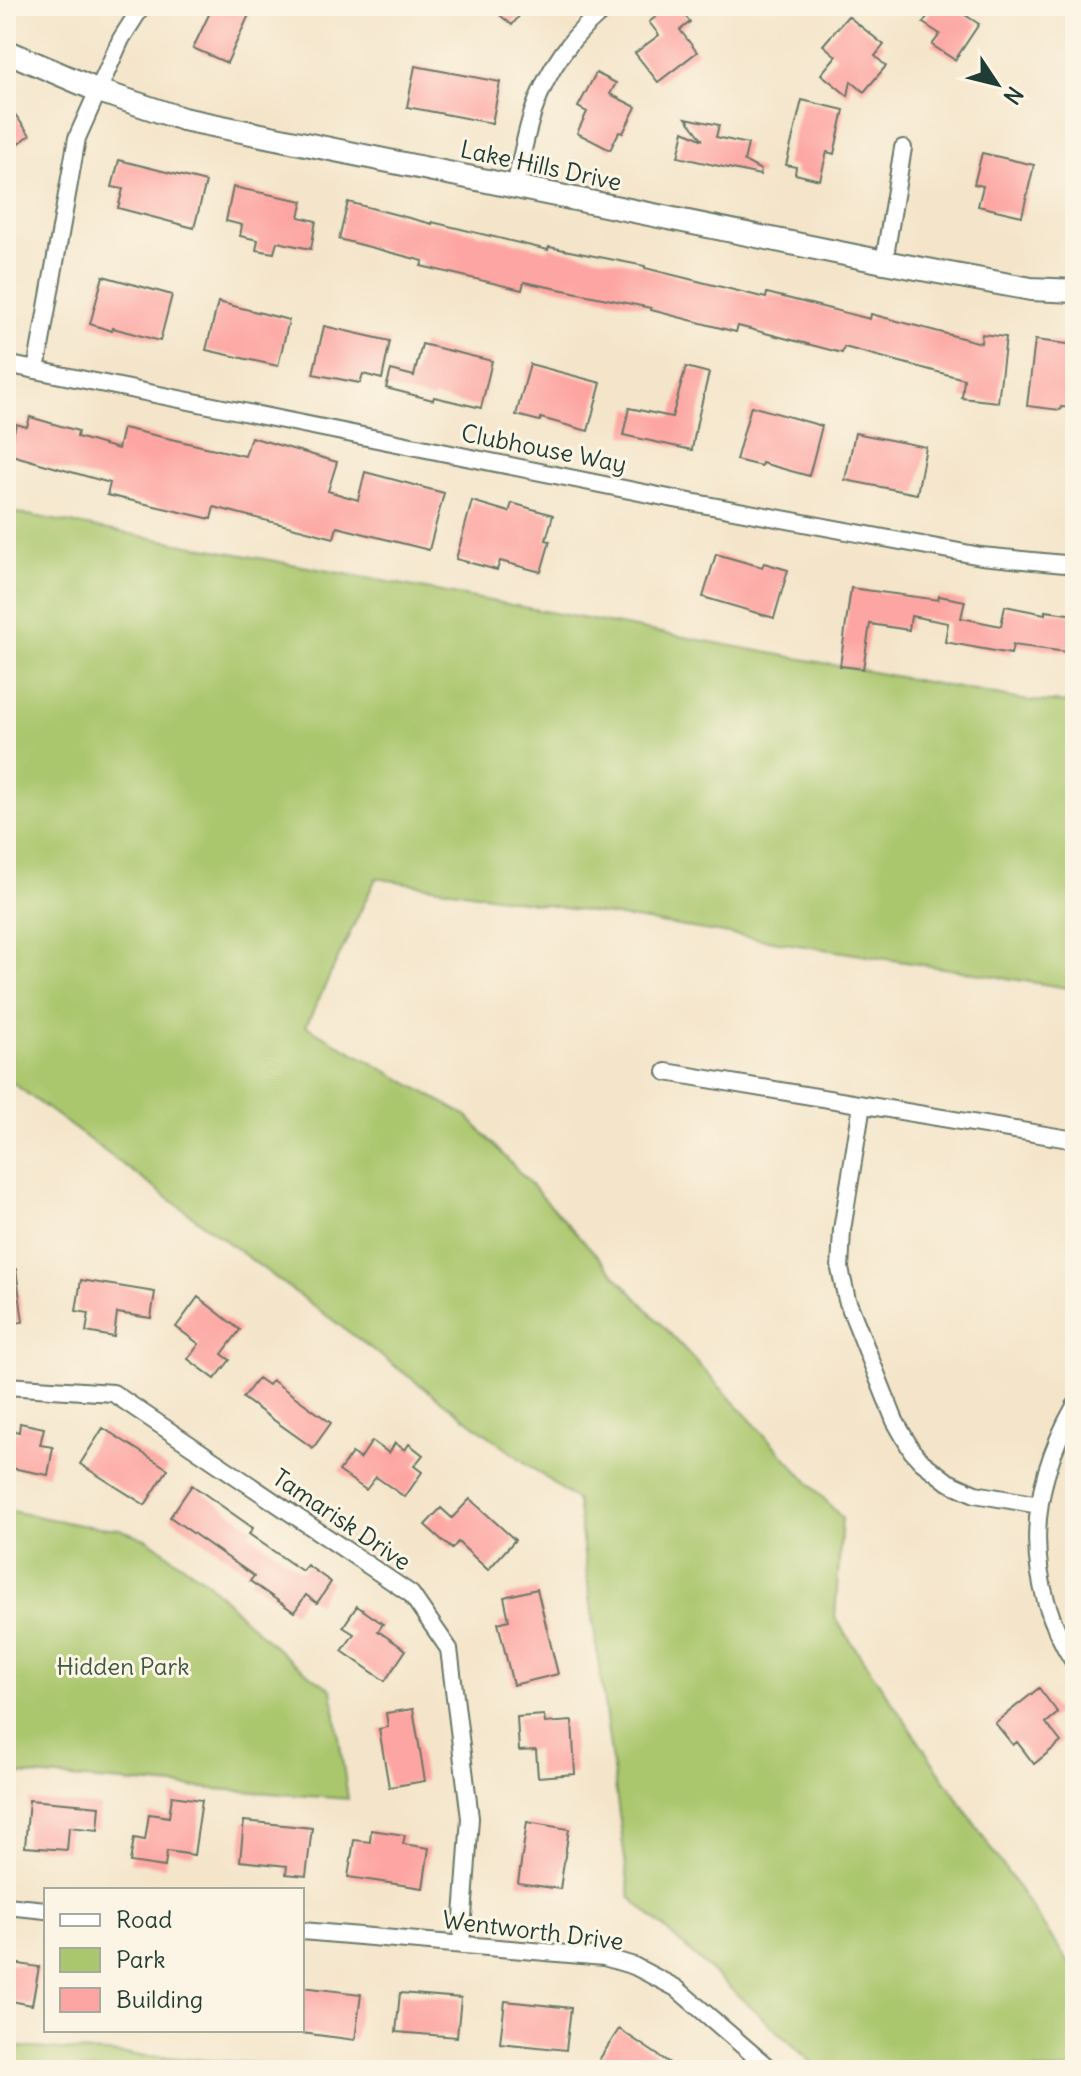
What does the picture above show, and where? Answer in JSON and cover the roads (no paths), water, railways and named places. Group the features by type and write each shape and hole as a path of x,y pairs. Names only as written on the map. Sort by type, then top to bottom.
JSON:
{"street":[{"path":"36,370 77,138 121,39 142,6"},
{"path":"515,186 533,111 559,57 592,18 609,6"},
{"name":"Lake Hills Drive","path":"6,51 99,91 183,119 884,262 1031,289 1075,291"},
{"path":"884,262 903,148"},
{"name":"Clubhouse Way","path":"6,364 654,495 950,551 1075,565"},
{"path":"666,1072 1075,1140"},
{"path":"862,1105 842,1230 840,1269 847,1300 895,1421 912,1451 948,1482 975,1494 1039,1505"},
{"name":"Tamarisk Drive","path":"6,1386 113,1393 411,1594 449,1649 470,1818 461,1945"},
{"path":"1075,1406 1050,1459 1035,1532 1043,1593 1053,1622 1075,1664"},
{"path":"6,1906 44,1910"},
{"name":"Wentworth Drive","path":"304,1931 604,1957 634,1966 676,1988 771,2070"}],"park label":[{"name":"Hidden Park","path":"123,1666"}]}
